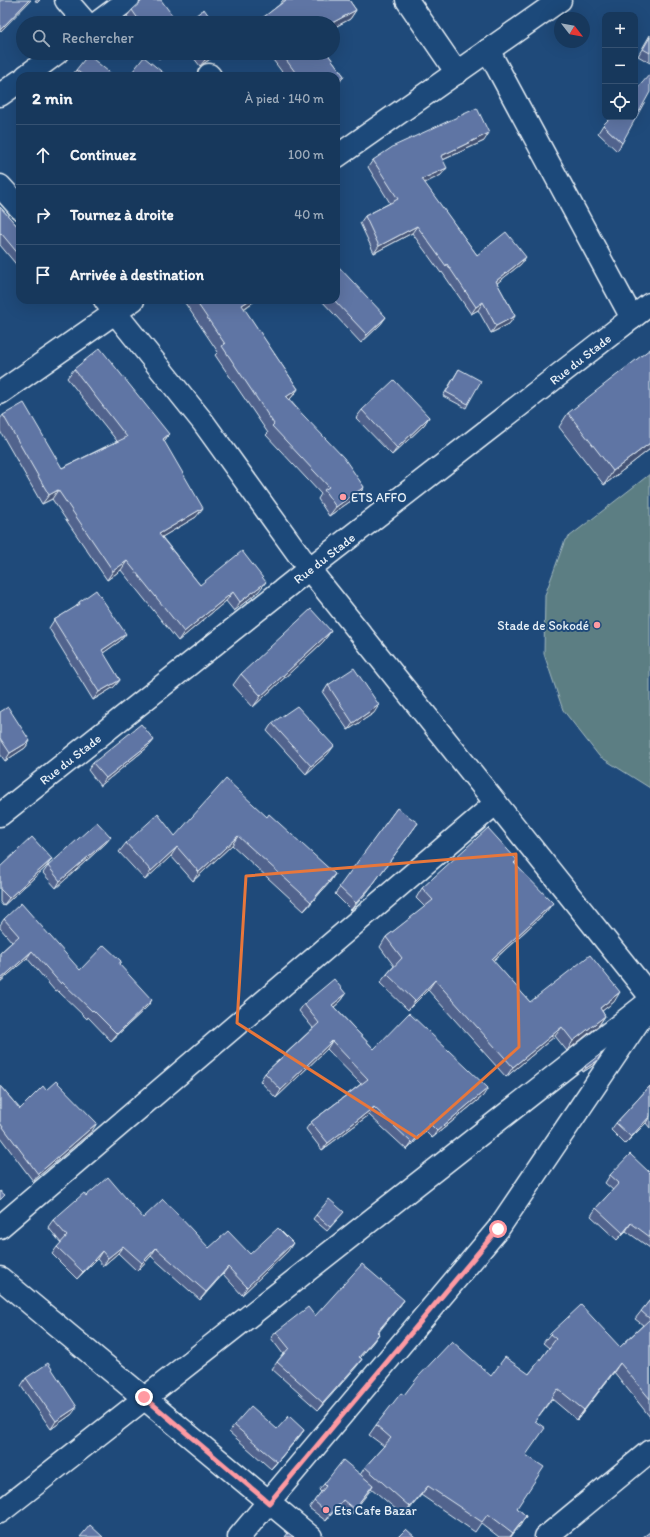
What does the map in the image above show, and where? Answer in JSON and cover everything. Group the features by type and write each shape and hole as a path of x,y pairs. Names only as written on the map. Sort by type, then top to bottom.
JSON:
{"street":[{"path":"66,0 80,16"},
{"path":"106,16 128,0"},
{"path":"407,0 457,72"},
{"path":"340,154 560,0"},
{"path":"488,50 632,318"},
{"path":"31,72 48,60"},
{"path":"0,96 16,83"},
{"path":"0,186 16,204"},
{"path":"0,393 118,304 309,569 650,996"},
{"name":"Rue du Stade","path":"0,815 309,569 650,304"},
{"path":"0,1226 496,803"},
{"path":"0,1512 144,1397 650,1002"},
{"path":"239,1537 498,1229 650,1002"},
{"path":"0,1278 311,1537"},
{"path":"546,1537 650,1451"}],"highlighted area":[{"path":"516,854 519,1047 417,1138 237,1023 246,876"}],"green space":[{"name":"Stade de Sokodé","path":"650,474 650,788 599,756 563,710 544,654 545,595 565,540"}],"building":[{"path":"29,0 0,30 0,1"},
{"path":"143,0 161,0 173,16 136,16 132,10"},
{"path":"286,0 349,0 356,10 340,19 340,16 265,16"},
{"path":"204,9 209,16 195,16"},
{"path":"650,37 650,53 643,49"},
{"path":"84,60 94,60 109,72 79,72 76,70"},
{"path":"142,60 148,60 162,72 132,72"},
{"path":"286,60 332,60 344,76 340,78 340,72 295,72"},
{"path":"650,74 650,92 638,114 638,88"},
{"path":"477,108 489,133 441,156 447,168 422,179 477,255 506,232 526,257 496,281 515,316 496,326 483,302 476,307 447,264 446,266 417,226 379,246 365,216 398,199 373,160 394,146"},
{"path":"608,120 635,120 622,143 603,125"},
{"path":"0,207 16,225 16,251 1,233 0,234"},
{"path":"340,268 386,317 367,335 338,304 340,304"},
{"path":"198,304 244,304 242,305 298,389 286,397 344,458 364,487 336,507 324,490 329,487 272,426 274,424 222,346 225,344"},
{"path":"100,348 169,434 163,439 203,508 159,534 200,585 242,551 266,582 240,602 233,592 184,632 127,561 113,571 58,490 49,495 3,415 24,403 62,468 127,437 74,369"},
{"path":"650,349 650,443 613,471 568,413"},
{"path":"459,369 481,381 468,404 446,392"},
{"path":"394,380 429,417 397,448 362,410"},
{"path":"96,590 126,634 102,650 120,680 99,692 54,620 80,604 79,602"},
{"path":"311,609 331,631 261,696 241,674"},
{"path":"354,668 379,705 353,723 328,685"},
{"path":"297,706 334,746 311,766 272,723"},
{"path":"8,707 30,741 10,753 0,738 0,712"},
{"path":"141,724 154,740 106,778 93,763"},
{"path":"226,779 267,817 269,814 335,874 311,902 238,836 199,872 177,847 151,871 126,843 158,814 175,836"},
{"path":"397,808 418,823 373,884 356,903 339,887"},
{"path":"97,822 111,837 60,881 48,866"},
{"path":"488,828 517,860 514,863 553,903 492,959 530,1002 590,955 620,992 600,1008 605,1016 573,1041 562,1027 513,1067 435,980 415,1001 387,974 402,958 386,937 433,900 422,888"},
{"path":"32,837 52,859 9,898 0,889 0,867"},
{"path":"21,903 80,970 104,945 121,961 119,964 152,1000 117,1034 62,982 61,984 32,951 0,980 0,953 19,936 4,919"},
{"path":"334,979 346,994 332,1005 374,1049 409,1013 488,1088 437,1131 430,1124 412,1143 374,1107 328,1143 311,1122 368,1079 332,1041 281,1090 265,1073 319,1023 304,1004"},
{"path":"602,1053 597,1061 586,1068 585,1066"},
{"path":"56,1081 97,1123 38,1174 0,1123 0,1086 20,1109 43,1086 46,1090"},
{"path":"650,1086 650,1116 631,1137 616,1123"},
{"path":"630,1154 650,1173 650,1237 631,1223 623,1233 596,1208 619,1183 610,1175"},
{"path":"108,1177 143,1218 163,1199 209,1248 228,1231 250,1254 278,1228 293,1243 247,1287 228,1267 206,1292 156,1248 142,1263 123,1246 108,1258 102,1251 83,1272 57,1247 67,1236 53,1220 84,1193 86,1196"},
{"path":"0,1191 5,1195 0,1200"},
{"path":"329,1199 344,1212 330,1227 316,1215"},
{"path":"362,1264 404,1300 377,1332 379,1334 359,1357 362,1359 323,1403 277,1362 289,1348 276,1332 308,1307 315,1316"},
{"path":"650,1300 650,1319 641,1311"},
{"path":"581,1305 620,1347 650,1319 650,1399 620,1363 584,1410 558,1389 535,1421 545,1428 526,1455 544,1467 517,1508 526,1516 513,1533 488,1514 482,1522 428,1486 410,1507 365,1467 391,1438 376,1425 401,1393 404,1395 418,1377 452,1341 491,1376 505,1357 529,1374 556,1339 550,1334"},
{"path":"48,1363 77,1407 56,1421 26,1378"},
{"path":"251,1406 277,1429 289,1416 304,1430 277,1462 234,1425"},
{"path":"343,1460 373,1485 354,1509 343,1500 330,1515 314,1501 326,1486 324,1484"},
{"path":"90,1525 103,1537 80,1537"},
{"path":"406,1529 415,1537 398,1537"},
{"path":"650,1532 650,1537 643,1537"},
{"path":"288,1533 294,1537 285,1537"}],"place":[{"name":"ETS AFFO","path":"343,497"},
{"name":"Stade de Sokodé","path":"597,625"},
{"name":"Ets Cafe Bazar","path":"326,1510"}],"route":[{"path":"144,1397 269,1503 498,1229"}]}
